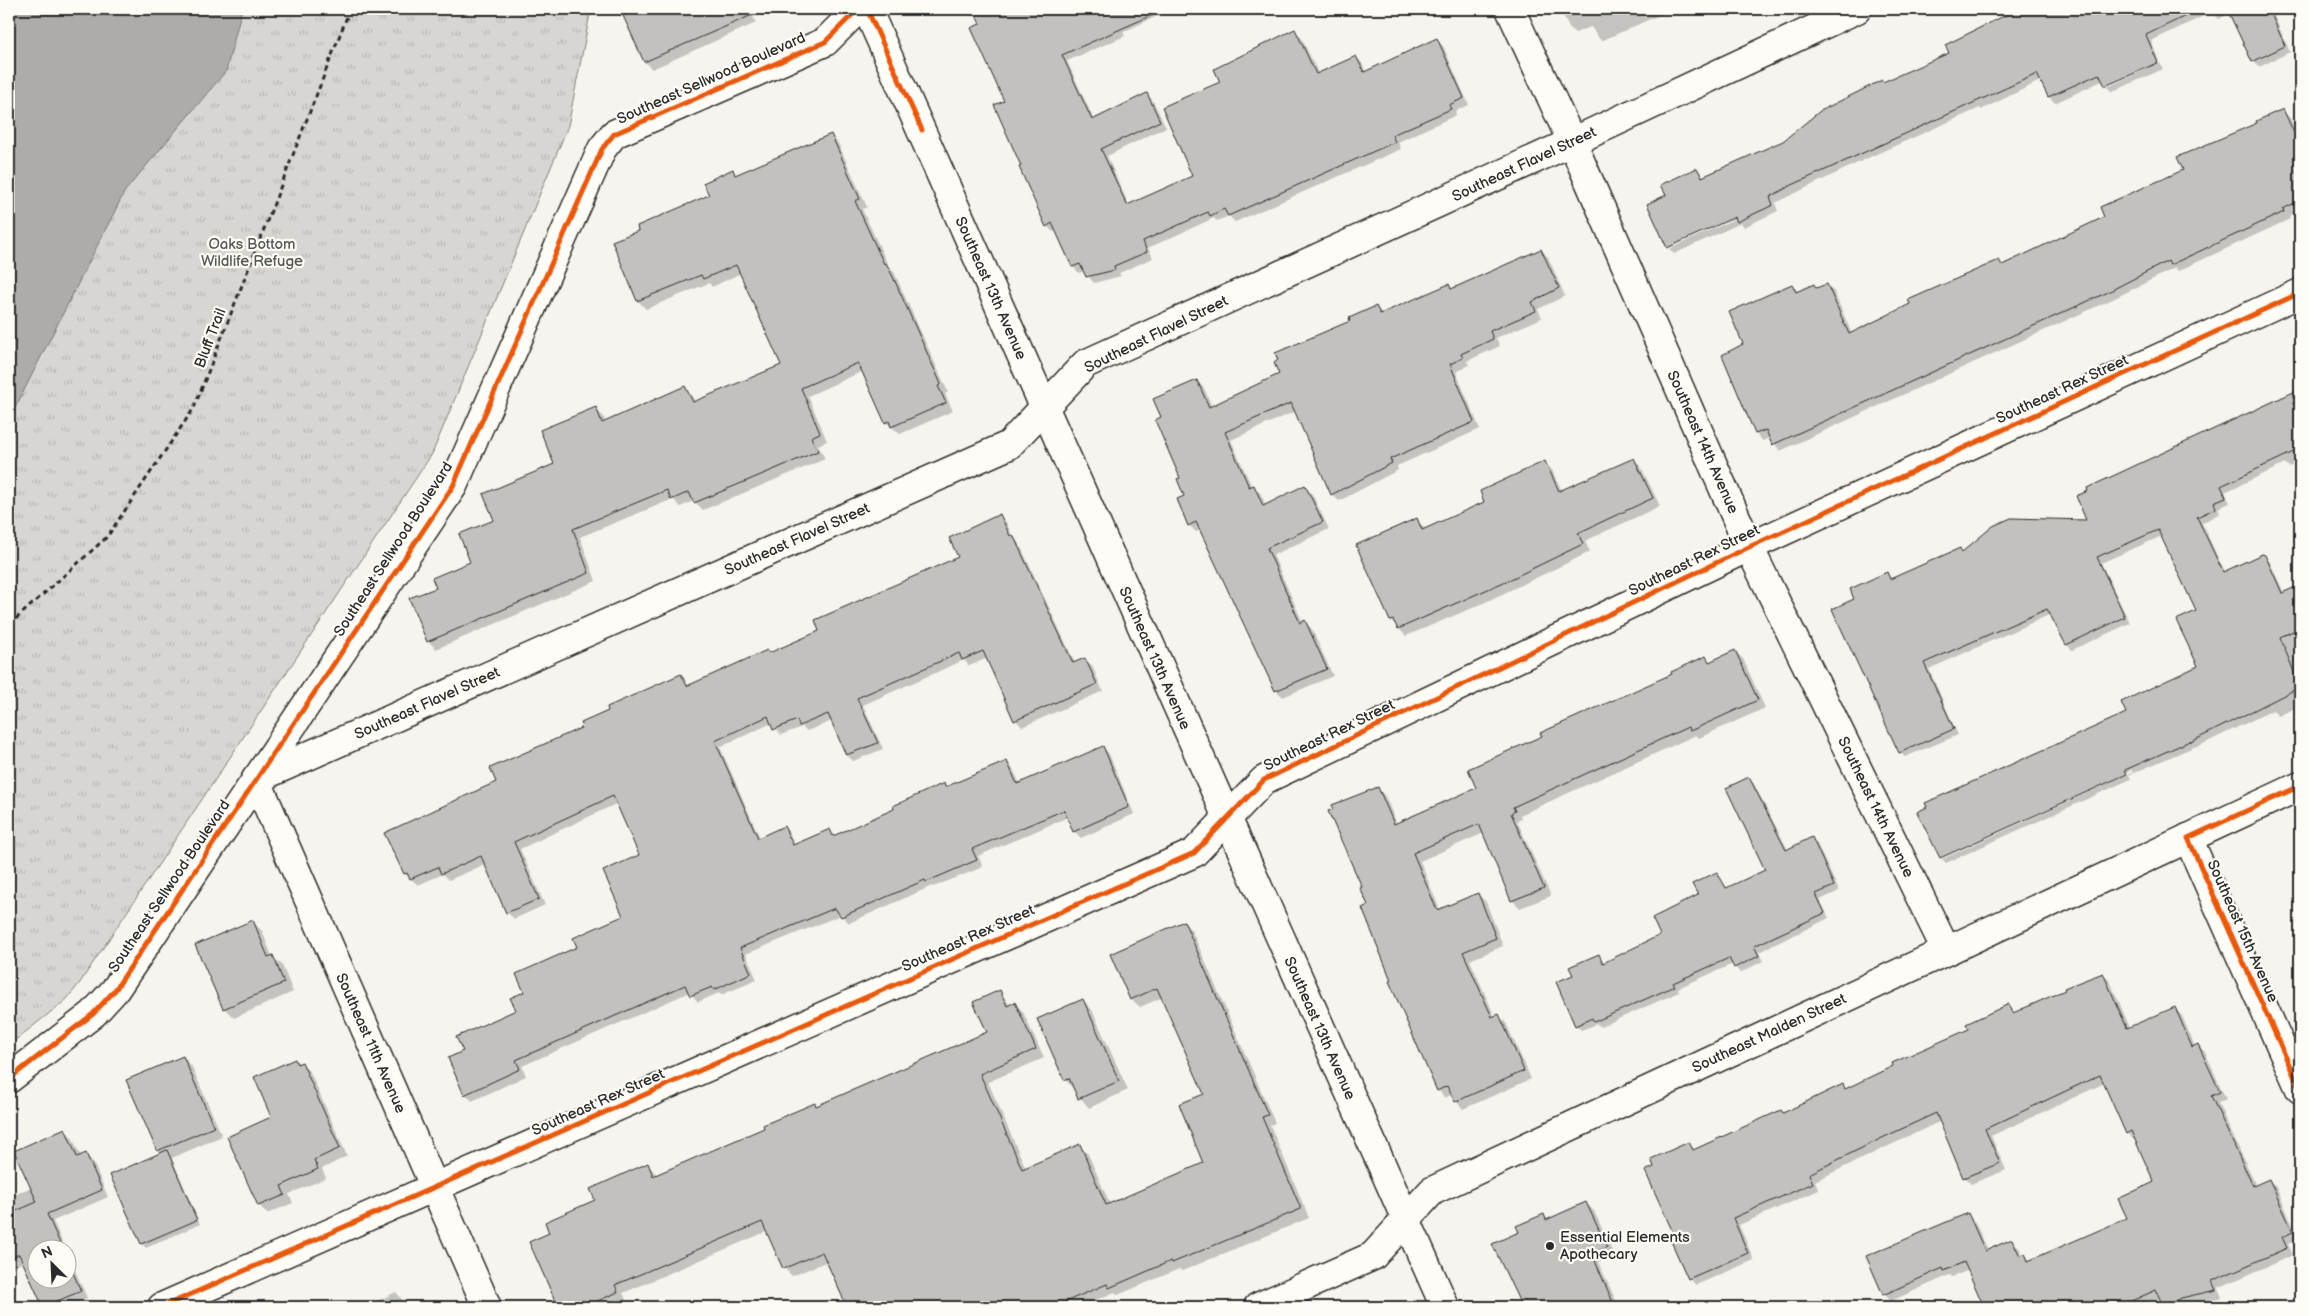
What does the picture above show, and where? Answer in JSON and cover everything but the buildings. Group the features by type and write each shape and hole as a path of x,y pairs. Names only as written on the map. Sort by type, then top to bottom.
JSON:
{"street":[{"name":"Southeast Sellwood Boulevard","path":"9,1079 93,1014 115,990 453,486 608,139 614,134 825,42 858,9"},
{"name":"Southeast 13th Avenue","path":"867,9 1226,819 1445,1307"},
{"name":"Southeast 14th Avenue","path":"1510,9 1572,142 1749,547 1946,950"},
{"name":"Southeast Flavel Street","path":"256,779 1009,445 1085,364 1572,142 1856,9"},
{"name":"Southeast Rex Street","path":"162,1307 1194,853 1264,780 1749,547 2300,293"},
{"name":"Southeast 11th Avenue","path":"256,779 487,1307"},
{"name":"Southeast Malden Street","path":"1258,1307 1373,1256 1432,1191 2300,786"},
{"name":"Southeast 15th Avenue","path":"2188,838 2300,1089"}],"green space":[{"name":"Oaks Bottom Wildlife Refuge","path":"9,9 591,9 568,126 432,454 79,984 66,1000 9,1045"}],"shaded area":[{"path":"9,9 242,9 226,71 125,191 9,420"}],"cycle path":[{"path":"9,1079 93,1014 115,990 453,486 602,149 614,134 825,42 858,9"},
{"path":"867,9 922,130"},
{"path":"162,1307 1194,853 1264,780 1749,547 2300,293"},
{"path":"2300,786 2188,838 2300,1089"}],"place":[{"name":"Essential Elements Apothecary","path":"1550,1246"}]}
